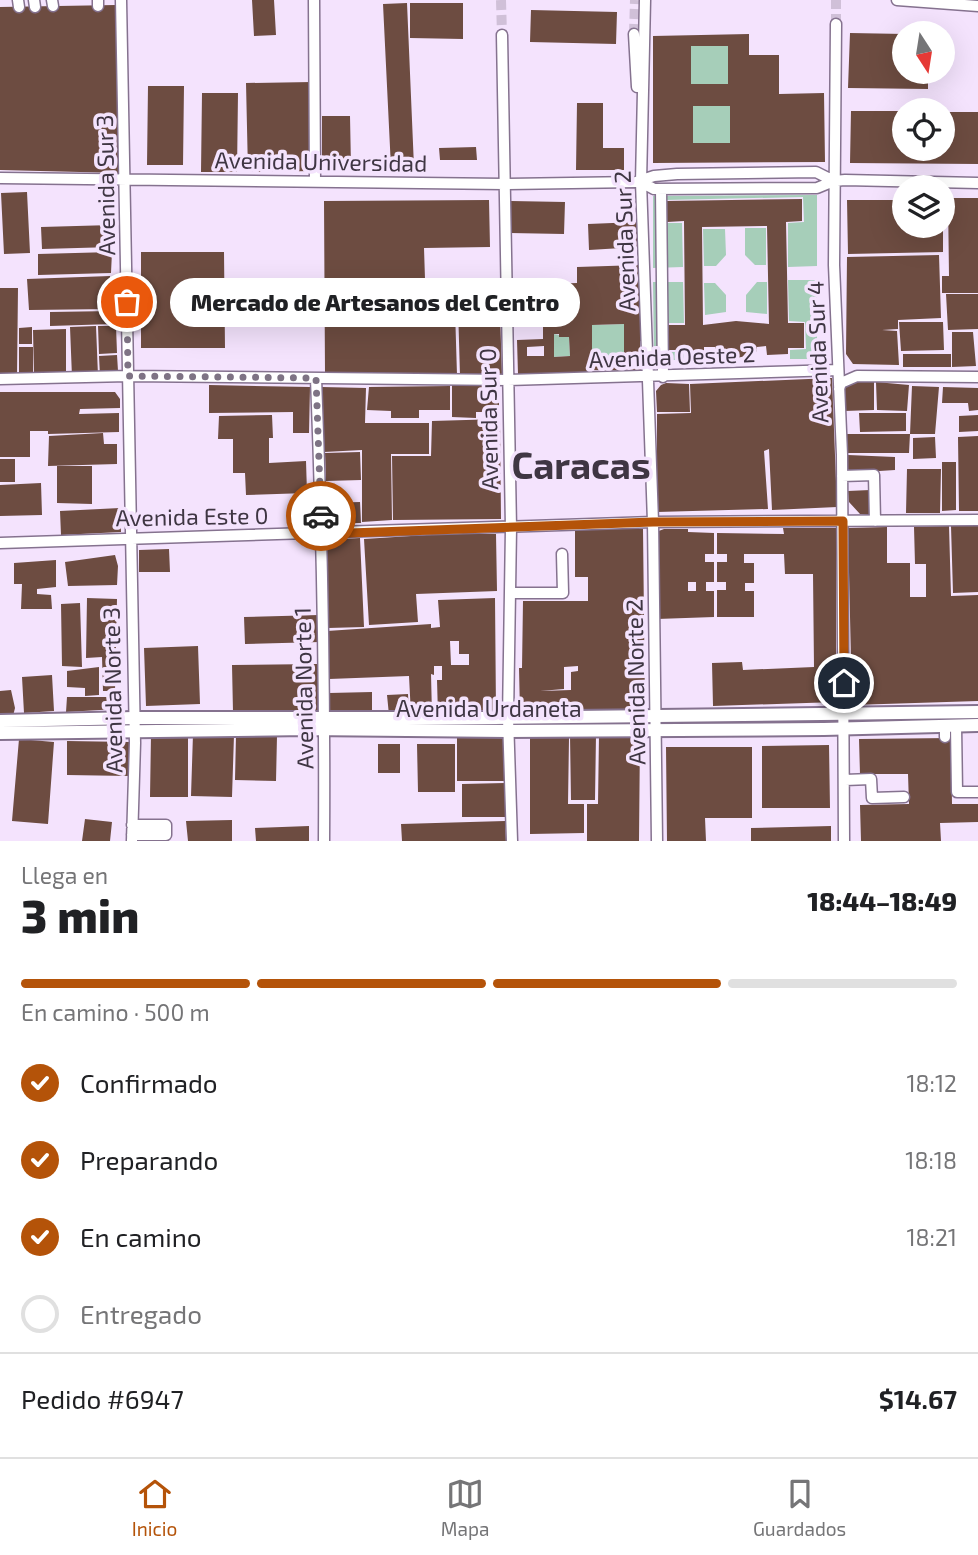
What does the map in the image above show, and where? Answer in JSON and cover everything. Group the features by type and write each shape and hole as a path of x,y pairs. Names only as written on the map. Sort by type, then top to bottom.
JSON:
{"main road":[{"name":"Avenida Urdaneta","path":"0,721 134,718 508,725 657,723 843,714 978,712"},
{"name":"Avenida Urdaneta","path":"0,733 134,732 325,723"},
{"name":"Avenida Urdaneta","path":"657,723 948,730 978,725"}],"street":[{"name":"Avenida Sur 3","path":"121,0 120,66 126,178 129,538"},
{"path":"314,0 315,181"},
{"name":"Avenida Sur 2","path":"645,0 640,182 649,377 648,519"},
{"path":"897,0 978,6"},
{"name":"Avenida Sur 4","path":"836,24 834,181 843,521 844,841"},
{"path":"635,34 640,182"},
{"name":"Avenida Sur 0","path":"502,35 511,528 508,725 512,841"},
{"name":"Avenida Universidad","path":"0,178 504,184 640,182 654,176 677,174 816,172 834,181"},
{"name":"Avenida Universidad","path":"640,182 654,189 817,188 834,181 978,183"},
{"path":"661,189 663,377"},
{"name":"Avenida Oeste 2","path":"0,379 128,376 508,380 837,370"},
{"path":"838,393 841,383 857,376 978,377"},
{"name":"Avenida Norte 1","path":"316,378 322,534 324,841"},
{"path":"842,476 874,475 875,521"},
{"name":"Avenida Este 0","path":"0,543 511,528 648,519 978,520"},
{"name":"Avenida Norte 2","path":"648,519 657,723 657,841"},
{"name":"Avenida Norte 3","path":"129,538 134,718 132,834"},
{"path":"510,593 563,593 562,554"},
{"path":"948,730 957,792 978,792"},
{"path":"845,780 871,779 872,798 904,797"}],"green space":[{"path":"691,46 728,46 728,84 691,84"},
{"path":"693,106 730,106 730,143 693,143"},
{"path":"817,195 817,266 788,267 788,223 804,222 803,197 665,200 665,223 682,223 683,267 653,268 653,196"},
{"path":"745,228 766,228 766,265 755,265 745,255"},
{"path":"703,229 725,229 726,255 716,266 704,266"},
{"path":"788,280 817,280 817,359 790,359 790,350 806,349 805,322 789,321"},
{"path":"653,282 683,282 684,323 667,323 667,352 684,352 684,360 654,360"},
{"path":"757,282 767,282 767,314 746,312 746,295"},
{"path":"704,283 715,283 726,295 726,312 705,315"},
{"path":"576,292 577,313 566,313 566,325 555,325 555,293"},
{"path":"624,324 624,356 592,356 592,325"},
{"path":"554,334 569,337 570,356 554,357"}],"building":[{"path":"252,0 274,0 276,35 254,36"},
{"path":"407,3 414,167 391,168 383,4"},
{"path":"410,3 463,3 463,39 410,38"},
{"path":"116,5 120,173 0,170 0,7"},
{"path":"531,10 617,12 616,44 530,42"},
{"path":"850,33 892,34 892,84 928,84 928,89 848,88"},
{"path":"749,34 749,55 779,55 779,94 824,93 825,162 653,163 653,36","holes":["691,46 728,46 728,84 691,84","693,106 730,106 730,143 693,143"]},
{"path":"312,82 313,171 248,172 246,83"},
{"path":"148,86 184,86 183,165 147,165"},
{"path":"202,93 238,93 237,172 201,172"},
{"path":"577,103 603,103 603,148 624,148 624,170 576,170"},
{"path":"851,111 892,111 892,161 955,161 955,112 978,112 978,164 850,163"},
{"path":"322,116 350,116 351,167 322,167"},
{"path":"476,147 477,160 440,160 439,148"},
{"path":"27,192 30,253 4,254 1,193"},
{"path":"955,198 978,198 978,293 942,293 942,276 949,276 949,238 955,238"},
{"path":"802,199 802,221 786,222 788,323 804,323 804,348 788,348 788,354 767,355 766,346 757,347 757,351 752,355 736,358 720,355 715,352 715,347 704,347 704,356 686,356 685,350 668,350 668,325 685,325 684,221 667,222 666,201","holes":["767,226 769,324 736,321 703,325 702,227"]},
{"path":"489,200 490,247 424,248 426,310 455,310 457,375 325,373 324,201"},
{"path":"847,200 892,200 892,238 943,238 943,252 848,254"},
{"path":"511,201 565,202 564,234 510,233"},
{"path":"637,222 638,247 589,250 588,224"},
{"path":"112,225 113,247 42,249 41,227"},
{"path":"112,252 111,273 38,275 38,254"},
{"path":"141,252 224,252 225,348 141,348"},
{"path":"939,255 941,318 898,320 898,329 882,330 897,331 899,365 853,364 846,354 847,257"},
{"path":"639,265 639,286 642,294 639,294 642,305 639,305 642,341 640,362 643,362 643,371 588,370 518,374 517,340 543,339 543,326 546,326 548,321 548,284 577,283 577,267","holes":["576,292 577,313 566,313 566,325 555,325 555,293","624,324 624,356 592,356 592,325","554,334 569,337 570,356 554,357","544,346 544,356 527,356 527,347"]},
{"path":"110,276 112,309 29,310 27,279"},
{"path":"499,283 502,375 460,376 458,306 440,307 439,284"},
{"path":"0,288 18,288 17,376 0,377"},
{"path":"946,294 978,294 978,329 948,330"},
{"path":"113,311 113,324 50,326 50,312"},
{"path":"899,322 943,322 944,350 901,351"},
{"path":"96,326 98,376 72,377 70,327"},
{"path":"98,326 116,326 117,353 99,354"},
{"path":"32,327 32,344 19,344 19,328"},
{"path":"66,329 66,375 34,376 33,330"},
{"path":"952,332 973,332 976,366 952,367"},
{"path":"19,347 33,347 33,376 19,376"},
{"path":"903,354 951,354 951,367 903,367"},
{"path":"117,355 118,371 100,376 99,356"},
{"path":"832,378 837,507 772,510 769,449 764,451 768,509 657,512 657,414 691,413 690,384"},
{"path":"854,381 874,382 874,410 844,411 842,395 846,386"},
{"path":"876,382 909,385 907,411 877,410"},
{"path":"666,383 689,384 690,412 657,412 656,391"},
{"path":"209,385 310,387 309,433 293,433 293,412 209,413"},
{"path":"452,385 497,386 499,417 483,417 483,412 476,412 476,418 452,417"},
{"path":"450,386 450,410 419,410 419,418 391,418 391,411 367,410 369,387"},
{"path":"912,386 939,387 935,434 910,434"},
{"path":"322,387 366,388 365,423 429,423 429,454 391,454 392,520 362,522 362,450 324,452"},
{"path":"943,387 978,388 978,410 969,411 968,403 942,403"},
{"path":"0,392 115,392 120,399 120,408 80,409 79,414 119,413 119,432 48,434 48,431 30,431 30,457 0,457"},
{"path":"859,413 906,413 906,431 860,432"},
{"path":"272,415 273,438 269,438 269,463 306,461 307,493 246,495 245,473 233,473 233,439 218,439 219,416"},
{"path":"978,415 978,431 959,432 959,416"},
{"path":"500,419 501,519 393,520 392,456 431,456 432,421"},
{"path":"103,433 104,444 117,444 117,464 48,466 49,436"},
{"path":"847,434 910,434 909,453 847,453"},
{"path":"978,436 978,511 959,511 958,437"},
{"path":"935,437 936,458 913,459 913,438"},
{"path":"360,452 361,480 326,481 325,453"},
{"path":"848,455 895,457 895,470 848,473"},
{"path":"0,459 15,459 15,482 0,482"},
{"path":"942,462 956,462 956,510 942,511"},
{"path":"57,466 92,466 92,504 57,503"},
{"path":"907,469 941,469 940,513 906,513"},
{"path":"41,483 42,515 0,516 0,485"},
{"path":"870,490 870,515 860,514 849,502 848,491"},
{"path":"360,502 361,523 334,523 326,520 326,503"},
{"path":"120,508 121,532 61,535 60,511"},
{"path":"978,525 978,592 953,593 951,526"},
{"path":"949,526 951,596 978,595 978,701 852,705 848,528 887,527 887,563 910,563 910,597 926,597 926,564 915,564 914,527"},
{"path":"783,528 836,528 836,702 713,706 712,663 742,662 743,670 814,667 813,574 785,574 784,554 744,554 744,563 754,563 754,583 745,583 745,591 754,591 754,617 717,617 717,590 726,590 726,582 717,582 717,562 727,562 727,554 717,554 717,533 784,534"},
{"path":"575,529 643,529 645,709 520,712 519,668 522,668 523,601 588,601 588,577 575,577","holes":["578,666 578,671 571,672 571,690 540,691 564,689 564,667"]},
{"path":"664,529 688,529 688,532 714,533 714,554 705,554 705,562 714,562 714,582 706,582 706,591 714,591 714,617 657,619 656,532","holes":["688,582 696,582 696,591 688,591"]},
{"path":"496,534 497,591 416,594 418,622 369,625 364,539"},
{"path":"360,538 364,627 328,628 324,540"},
{"path":"169,549 170,572 139,572 139,550"},
{"path":"115,555 118,566 117,585 68,586 65,562"},
{"path":"56,560 56,587 37,589 37,594 51,595 52,609 21,609 22,584 14,584 14,563"},
{"path":"87,598 117,599 115,691 103,691 102,657 86,658"},
{"path":"495,598 496,713 438,715 437,680 442,680 442,666 434,666 434,675 431,674 432,715 411,715 409,676 329,679 327,631 431,624 431,628 440,627 438,600","holes":["450,641 459,641 459,654 469,654 469,665 451,665"]},
{"path":"80,603 82,667 62,666 61,604"},
{"path":"319,615 320,642 245,644 244,617"},
{"path":"198,646 200,704 146,706 144,648"},
{"path":"318,664 318,711 233,712 232,665"},
{"path":"99,667 99,695 85,696 85,688 67,687 67,671"},
{"path":"52,675 54,711 24,713 22,677"},
{"path":"11,690 15,708 13,716 0,716 0,691"},
{"path":"372,692 372,714 330,714 329,693"},
{"path":"408,694 409,714 389,715 387,695"},
{"path":"67,697 115,697 117,709 66,712"},
{"path":"193,734 234,735 232,797 191,796"},
{"path":"151,735 188,735 188,797 150,797"},
{"path":"236,735 277,736 276,781 235,780"},
{"path":"570,735 596,735 595,800 571,800"},
{"path":"599,735 640,735 639,841 587,841 587,804 598,804"},
{"path":"530,737 569,738 568,804 584,804 584,833 530,834"},
{"path":"457,738 505,738 505,781 457,781"},
{"path":"951,738 952,804 978,804 978,822 940,823 941,841 861,841 860,805 909,804 908,774 860,774 859,739"},
{"path":"19,739 54,742 48,824 12,821"},
{"path":"67,741 129,742 129,776 67,775"},
{"path":"378,744 400,744 400,773 378,773"},
{"path":"417,744 455,744 455,792 418,792"},
{"path":"829,745 830,808 762,808 762,746"},
{"path":"666,747 752,747 752,818 705,818 706,841 667,841"},
{"path":"505,783 506,817 462,817 462,784"},
{"path":"85,819 112,822 110,841 82,841"},
{"path":"232,820 232,841 188,841 186,821"},
{"path":"505,821 506,841 402,841 401,824"},
{"path":"309,826 309,841 256,841 255,828"},
{"path":"831,826 831,841 751,841 751,828"}],"tunnel":[{"path":"501,0 502,35"},
{"path":"634,34 635,0"},
{"path":"836,0 836,24"}],"way so far":[{"path":"127,302 128,376 316,378 321,516"}],"place":[{"name":"Mercado de Artesanos del Centro","path":"127,302"}],"district":[{"name":"Caracas","path":"581,466"}],"route":[{"path":"321,516 322,534 653,522 843,521 844,683"}]}
